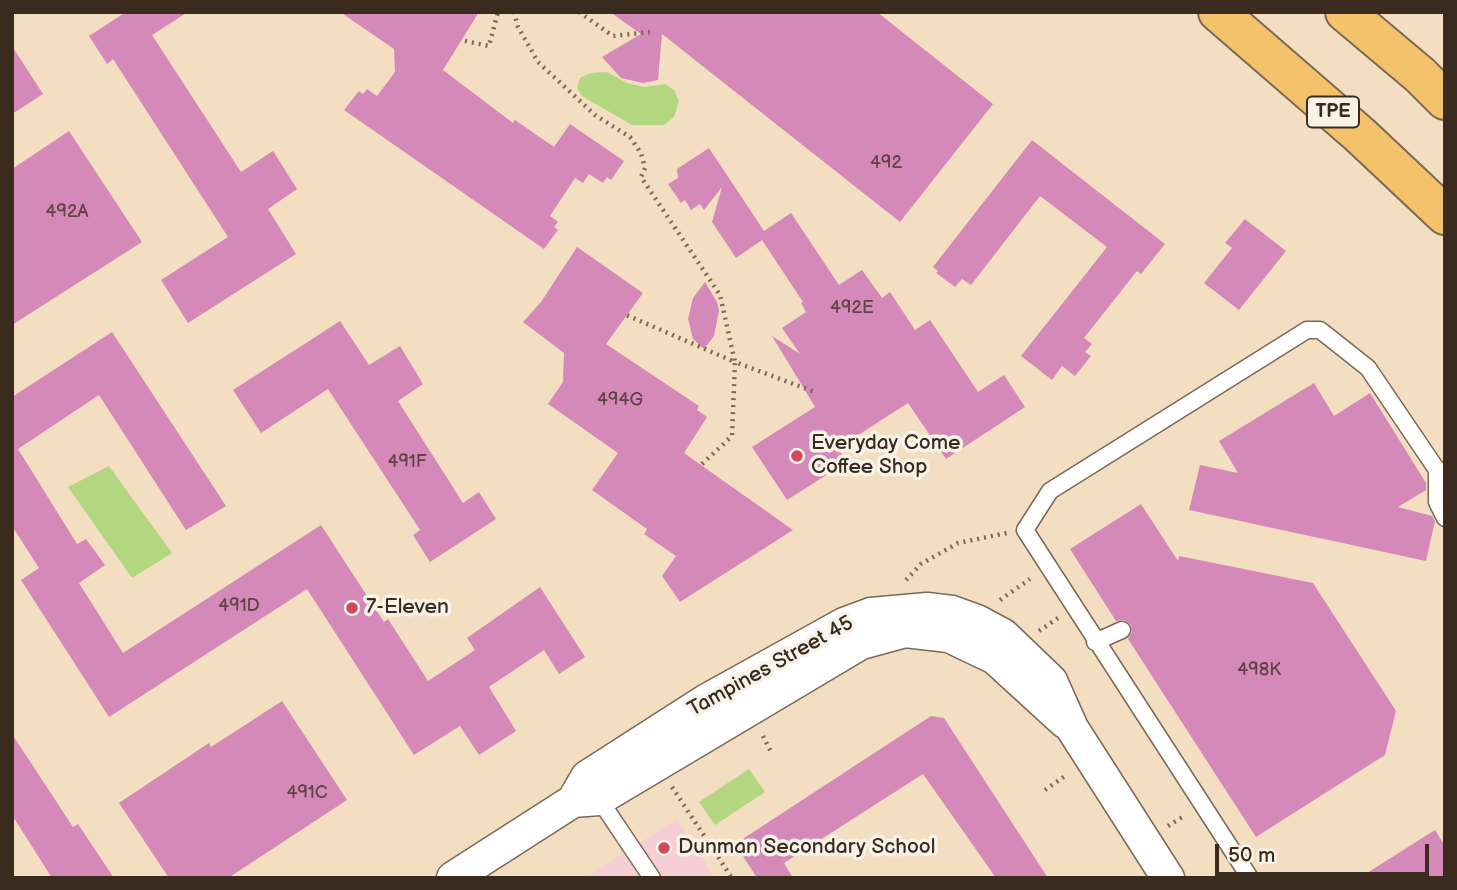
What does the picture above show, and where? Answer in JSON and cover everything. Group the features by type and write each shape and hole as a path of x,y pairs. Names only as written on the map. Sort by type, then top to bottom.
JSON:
{"highway":[{"name":"TPE","path":"1219,12 1360,135 1445,215"},
{"path":"1345,12 1437,86"}],"street":[{"name":"Tampines Street 45","path":"453,878 585,793 707,700 844,624 872,614 903,609 952,612 1003,635 1024,652 1051,681 1072,728 1168,878"}],"lane":[{"path":"1250,878 1025,530 1050,491 1307,330 1320,330 1368,368 1441,472 1437,502 1445,518"},
{"path":"1095,642 1122,629"},
{"path":"585,793 652,878"}],"path":[{"path":"465,41 489,46 498,12"},
{"path":"514,12 518,27 538,62 595,115 630,137 641,153 645,168 641,177 720,295 735,362 732,436 702,464"},
{"path":"579,12 613,36 650,32"},
{"path":"624,314 735,362 815,392"},
{"path":"904,582 921,564 958,543 1025,530"},
{"path":"1000,600 1041,571"},
{"path":"769,747 772,754"},
{"path":"1045,790 1065,775"},
{"path":"671,786 732,878"}],"shaded area":[{"name":"Dunman Secondary School","path":"677,819 715,878 585,878"}],"green space":[{"path":"607,72 627,83 644,87 665,84 674,90 679,101 674,117 664,125 632,125 582,96 577,88 580,78 591,73"},
{"path":"109,466 172,553 132,578 68,487"},
{"path":"749,769 765,792 715,825 699,802"}],"building":[{"path":"126,12 188,12 152,35 241,172 273,151 297,189 268,209 296,254 188,323 161,280 228,237 113,59 107,64 89,36"},
{"path":"340,12 479,12 443,70 513,123 515,120 554,147 570,124 624,161 611,180 607,177 603,183 589,174 583,183 575,178 550,216 558,222 554,227 558,230 544,249 344,110 359,91 363,94 367,89 377,96 395,72 394,49"},
{"path":"610,12 877,12 993,104 900,222 662,34 658,80 643,83 621,78 602,57 641,34"},
{"path":"12,46 43,94 12,114"},
{"path":"69,131 142,242 12,325 12,169"},
{"path":"1032,140 1165,244 1141,274 1137,271 1084,338 1092,344 1085,352 1091,356 1075,376 1062,366 1052,380 1021,356 1107,247 1040,196 971,285 962,279 955,287 936,273 938,271 933,267"},
{"path":"709,148 764,231 791,213 839,285 862,270 882,298 890,292 915,330 930,320 978,392 1004,375 1025,407 946,459 908,403 838,448 847,462 787,500 752,447 815,407 772,336 800,354 782,328 806,312 801,303 803,302 762,240 736,258 712,222 722,187 704,210 700,204 691,210 685,200 681,203 668,184 678,178 677,169"},
{"path":"1245,219 1286,251 1239,310 1204,283 1232,248 1225,243"},
{"path":"577,247 643,293 606,344 699,406 697,410 707,417 684,453 793,530 680,602 662,576 676,556 644,534 647,529 592,490 618,453 548,404 563,382 564,353 523,322 541,302"},
{"path":"705,282 717,302 719,311 714,336 704,349 693,339 688,319 693,298"},
{"path":"340,321 369,365 400,346 423,384 398,401 463,503 479,492 496,519 430,562 413,535 420,530 328,389 261,433 233,390"},
{"path":"112,332 226,506 186,530 99,395 18,449 77,544 86,539 105,565 79,583 123,653 321,525 384,622 388,619 428,681 475,650 467,638 540,587 585,657 559,674 544,650 489,687 516,731 479,755 460,726 414,755 307,589 109,717 21,580 39,568 12,526 12,397"},
{"path":"1314,383 1334,416 1370,393 1426,483 1426,490 1398,507 1432,516 1435,521 1426,561 1189,510 1200,465 1238,473 1219,441"},
{"path":"1141,504 1178,561 1179,556 1313,583 1396,711 1385,755 1256,837 1128,639 1132,632 1131,625 1124,620 1116,621 1070,549"},
{"path":"282,701 347,800 228,878 169,878 119,803 209,743 211,747"},
{"path":"931,716 944,718 1048,878 996,878 923,774 784,863 793,878 757,878 735,844"},
{"path":"12,734 73,827 78,824 114,878 52,878 12,815"},
{"path":"1435,830 1445,846 1445,878 1359,878"}],"place":[{"name":"Everyday Come Coffee Shop","path":"797,456"},
{"name":"7-Eleven","path":"352,608"},
{"name":"Dunman Secondary School","path":"664,848"}]}
